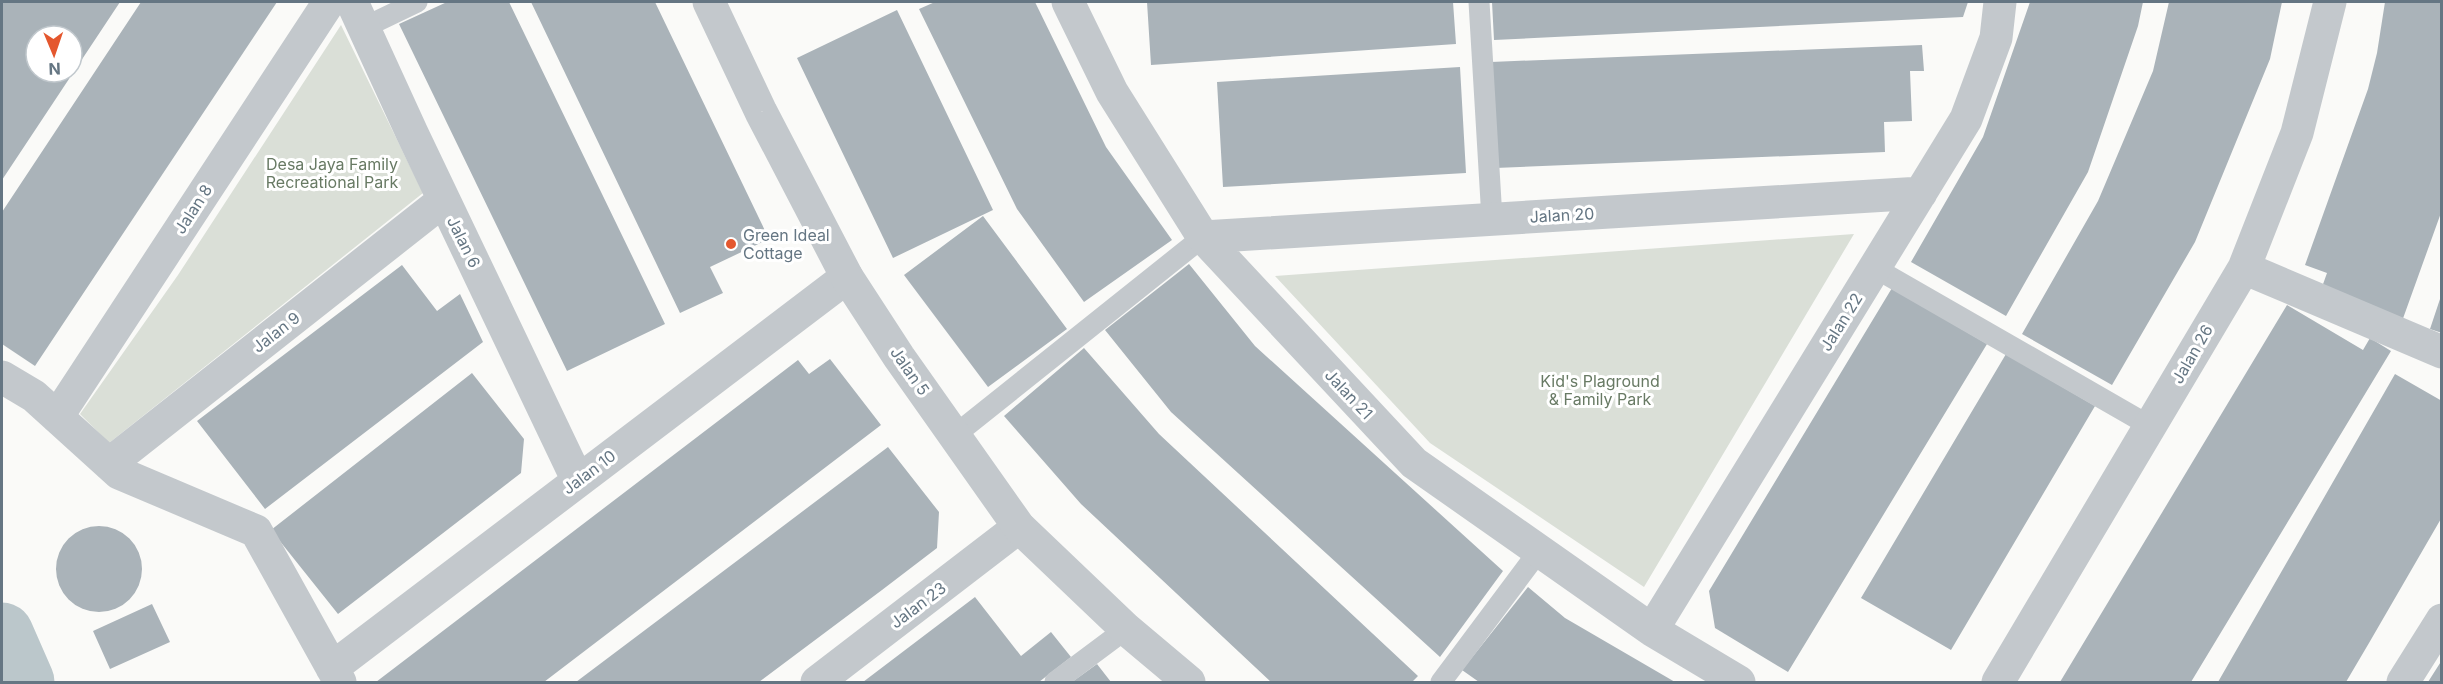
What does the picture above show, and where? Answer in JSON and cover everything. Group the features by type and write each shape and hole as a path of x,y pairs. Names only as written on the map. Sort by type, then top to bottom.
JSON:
{"street":[{"name":"Jalan 8","path":"57,417 329,2"},
{"name":"Jalan 5","path":"709,2 761,112 847,277 899,357 1019,527 1126,629 1189,682"},
{"name":"Jalan 21","path":"1068,2 1112,92 1203,237 1414,463 1652,630 1739,682"},
{"name":"Jalan 22","path":"1652,630 1966,119 1996,38 2000,2"},
{"name":"Jalan 26","path":"1998,682 2244,267 2297,133 2330,2"},
{"name":"Jalan 6","path":"357,15 578,481"},
{"name":"Jalan 20","path":"1203,237 1921,194"},
{"name":"Jalan 9","path":"109,464 444,200"},
{"path":"2244,267 2442,352"},
{"name":"Jalan 10","path":"336,675 578,481 847,277"},
{"path":"2,377 34,396 118,473 256,531 336,675"},
{"name":"Jalan 23","path":"817,682 1019,527"},
{"path":"2403,682 2442,621"}],"lane":[{"path":"357,15 417,2"},
{"path":"1479,2 1492,219"},
{"path":"955,435 1203,237"},
{"path":"1875,268 2150,426"},
{"path":"1441,682 1539,551"},
{"path":"1055,682 1126,629"}],"green space":[{"name":"Desa Jaya Family Recreational Park","path":"341,25 423,193 109,443 80,414 178,275"},
{"name":"Kid's Plaground & Family Park","path":"1854,234 1644,587 1430,443 1275,276"}],"building":[{"path":"2,2 120,2 84,56 84,24 24,24 24,84 66,84 2,180"},
{"path":"141,2 277,2 35,366 2,344 2,212"},
{"path":"447,2 509,2 665,324 567,371 399,24"},
{"path":"531,2 655,2 769,239 710,267 723,293 680,313"},
{"path":"935,2 1035,2 1106,147 1172,240 1084,302 1017,209 919,9"},
{"path":"1147,2 1453,2 1456,44 1151,65"},
{"path":"1492,2 1968,2 1963,17 1494,40"},
{"path":"2030,2 2143,2 2138,26 2088,172 2006,316 1911,262 1983,137"},
{"path":"2169,2 2282,2 2270,59 2195,242 2112,385 2022,334 2098,201 2153,71"},
{"path":"2385,2 2442,2 2442,210 2401,324 2322,287 2327,273 2305,265 2368,89 2377,53"},
{"path":"897,10 993,210 893,258 797,58"},
{"path":"1922,45 1924,71 1910,71 1912,121 1884,122 1885,152 1495,168 1491,62"},
{"path":"1460,67 1466,173 1223,187 1217,82"},
{"path":"983,216 1067,329 988,387 904,275"},
{"path":"1189,264 1255,346 1503,571 1440,657 1171,412 1105,330"},
{"path":"402,265 437,311 460,294 483,342 265,509 197,421"},
{"path":"1892,288 1987,344 1788,672 1715,628 1709,591"},
{"path":"2442,296 2442,333 2430,329"},
{"path":"2287,305 2363,350 2370,338 2391,351 2191,682 2060,682"},
{"path":"1084,348 1159,434 1418,676 1412,682 1271,682 1081,504 1004,416"},
{"path":"2006,354 2095,406 1951,650 1861,598"},
{"path":"830,359 881,425 544,682 376,682 798,360 809,374"},
{"path":"472,373 524,439 521,473 338,614 271,530"},
{"path":"2395,374 2442,401 2442,517 2346,682 2218,682"},
{"path":"888,447 939,512 937,548 882,590 759,682 576,682"},
{"path":"91,526 107,526 130,538 139,552 142,569 139,586 130,600 107,612 91,612 75,605 63,593 56,577 56,561 63,545 75,533"},
{"path":"1528,587 1565,618 1675,682 1479,682 1462,670"},
{"path":"975,597 1021,656 1051,632 1071,657 1039,682 863,682"},
{"path":"152,604 170,642 110,669 93,631"},
{"path":"2442,660 2442,682 2428,682"},
{"path":"1097,664 1111,682 1072,682"}],"waterway":[{"path":"2,634 23,682"}],"place":[{"name":"Green Ideal Cottage","path":"731,244"}]}
